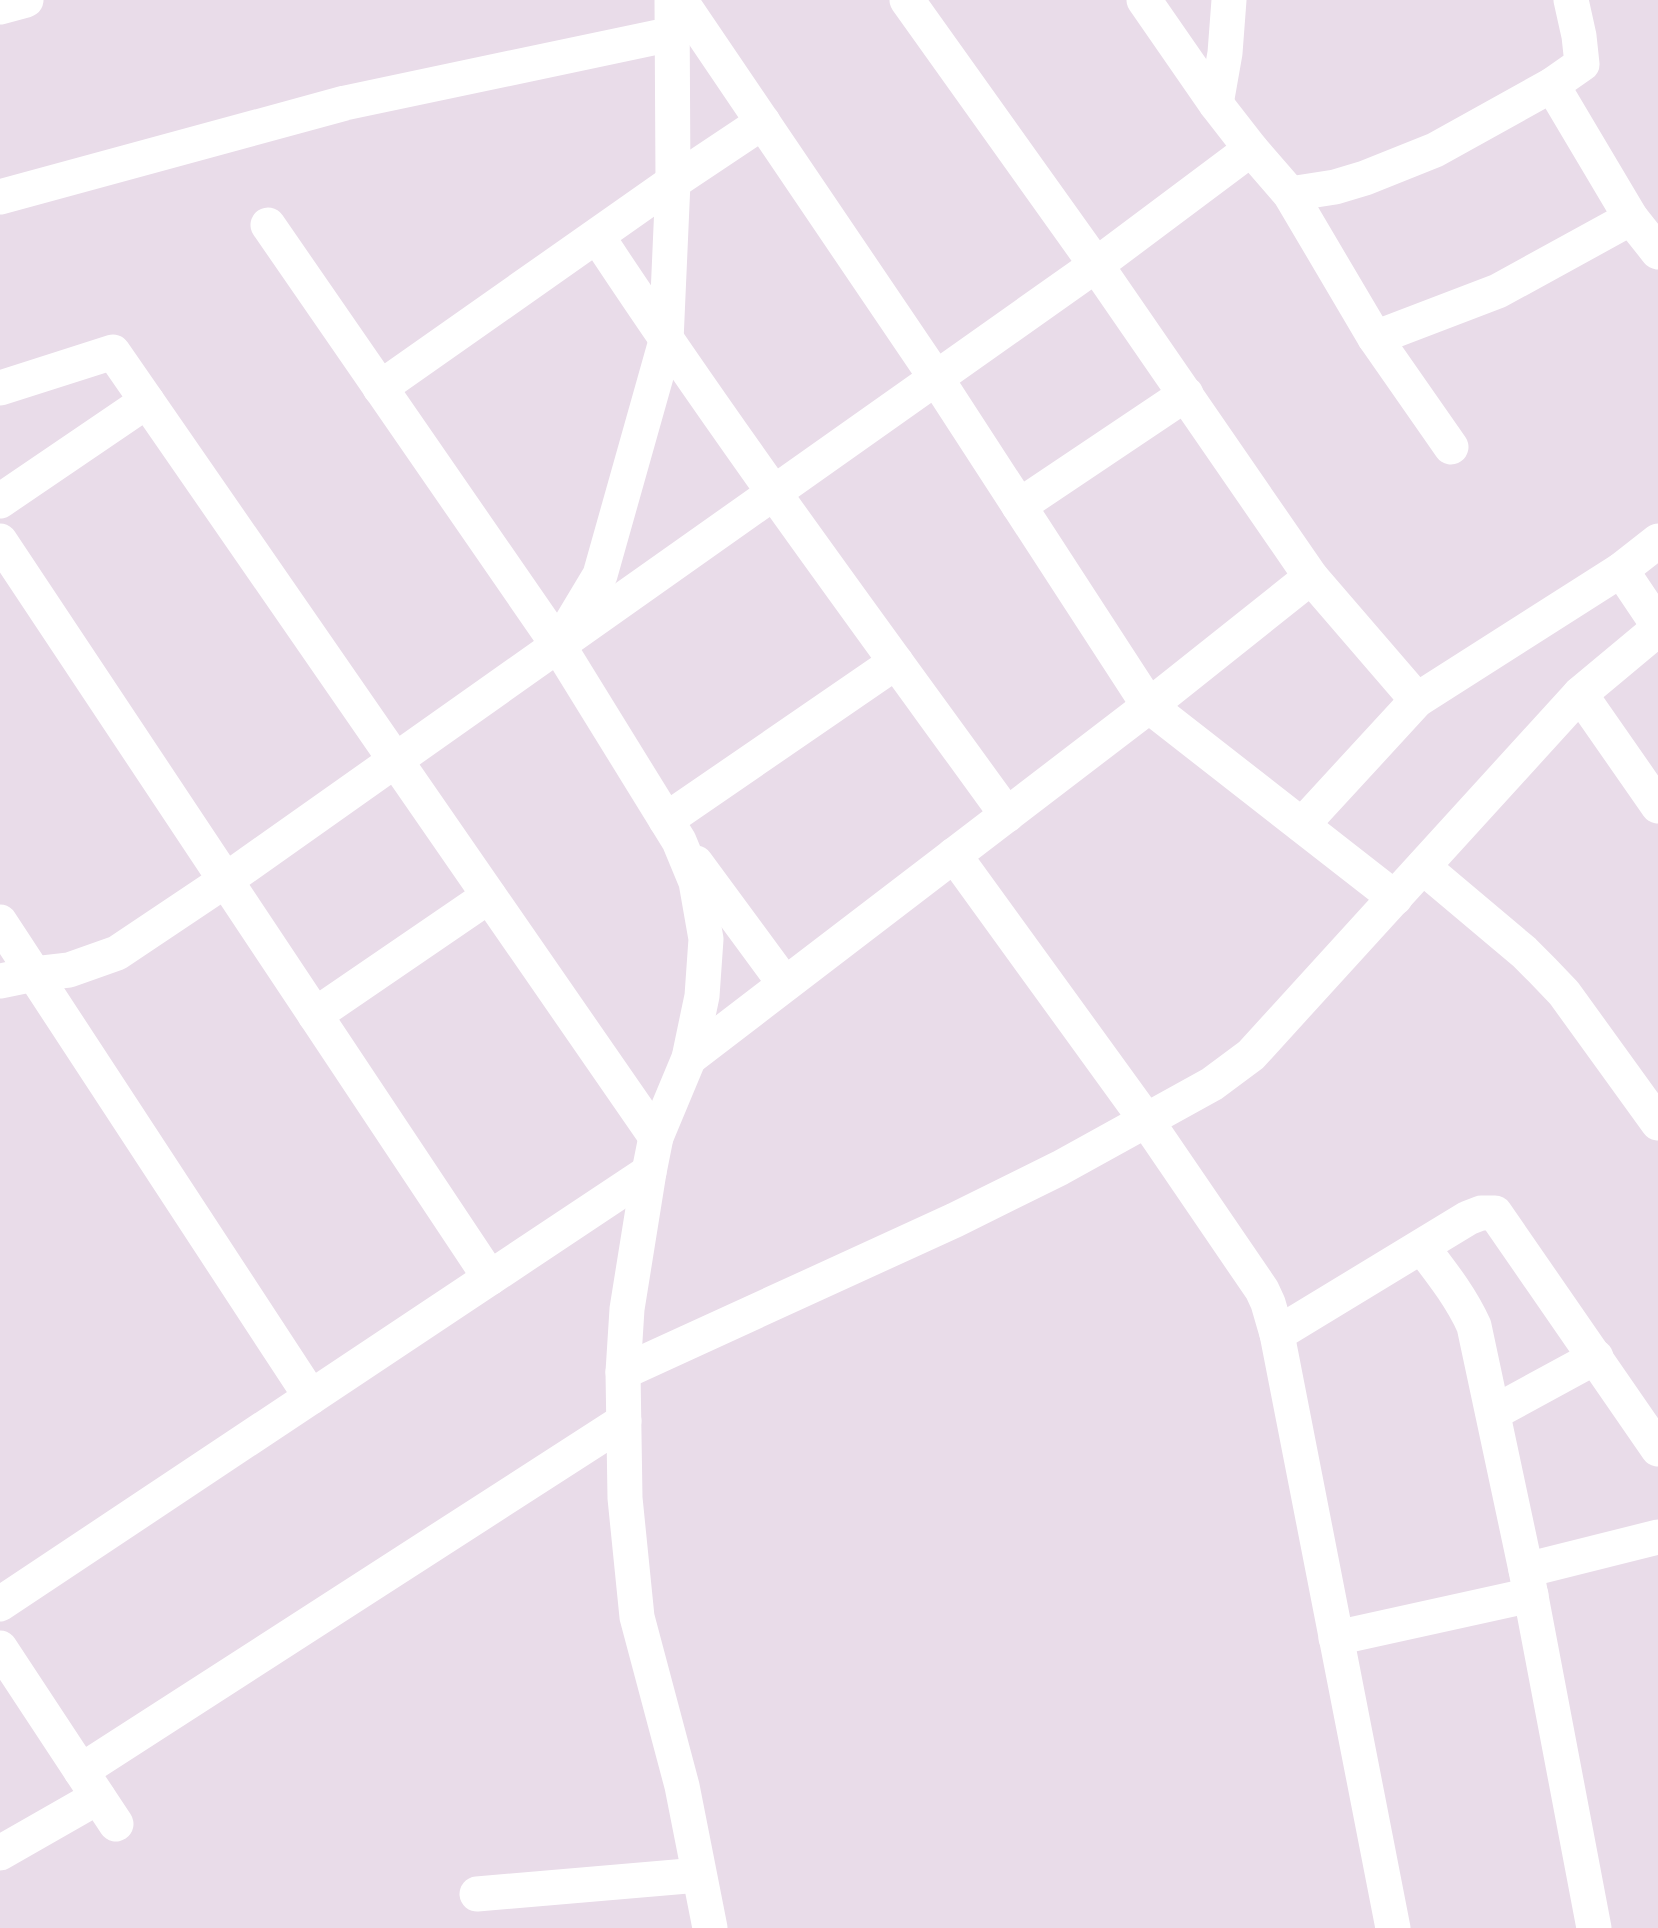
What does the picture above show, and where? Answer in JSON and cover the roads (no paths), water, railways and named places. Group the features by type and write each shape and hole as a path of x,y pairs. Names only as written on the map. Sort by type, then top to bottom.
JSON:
{"street":[{"path":"0,7 26,0"},
{"path":"680,0 936,377 1149,706 1395,898"},
{"path":"906,0 1096,265 1311,578 1417,700"},
{"path":"1144,0 1216,104 1290,194 1375,338 1451,447"},
{"path":"1216,104 1225,53 1229,0"},
{"path":"1290,194 1335,187 1365,178 1435,150 1552,85 1582,64 1571,0"},
{"path":"0,197 672,17 673,182 666,341 600,575 558,645"},
{"path":"1552,85 1631,218 1658,252"},
{"path":"380,388 762,122"},
{"path":"0,981 69,970 117,953 226,880 1096,265 1251,149"},
{"path":"1375,338 1498,291 1631,218"},
{"path":"268,225 558,645 673,830 785,985"},
{"path":"597,236 666,341 773,493 1007,815"},
{"path":"0,387 113,352 656,1137"},
{"path":"1019,506 1186,394"},
{"path":"0,501 147,401"},
{"path":"0,541 490,1278"},
{"path":"1302,825 1417,700 1621,570 1658,541"},
{"path":"624,1372 955,1220 1060,1168 1212,1084 1251,1055 1580,694 1658,627 1621,570"},
{"path":"689,1058 1149,706 1311,578"},
{"path":"673,830 896,662"},
{"path":"1580,694 1658,806"},
{"path":"673,830 696,883 706,939 702,996 689,1058 656,1137 627,1309 624,1372 625,1499 637,1617 682,1786 710,1928"},
{"path":"954,855 1146,1120 1262,1290 1268,1303 1277,1334 1393,1928"},
{"path":"1423,867 1524,952 1564,993 1658,1123"},
{"path":"315,1015 489,896"},
{"path":"0,922 311,1396"},
{"path":"0,1604 649,1172"},
{"path":"1277,1334 1468,1218 1481,1213 1495,1213 1658,1449"},
{"path":"1422,1247 1453,1289 1474,1325 1529,1583 1594,1928"},
{"path":"1493,1413 1596,1357"},
{"path":"0,1853 98,1797 624,1421"},
{"path":"1336,1638 1529,1583 1658,1537"},
{"path":"0,1648 98,1797"},
{"path":"477,1894 699,1875"}]}
